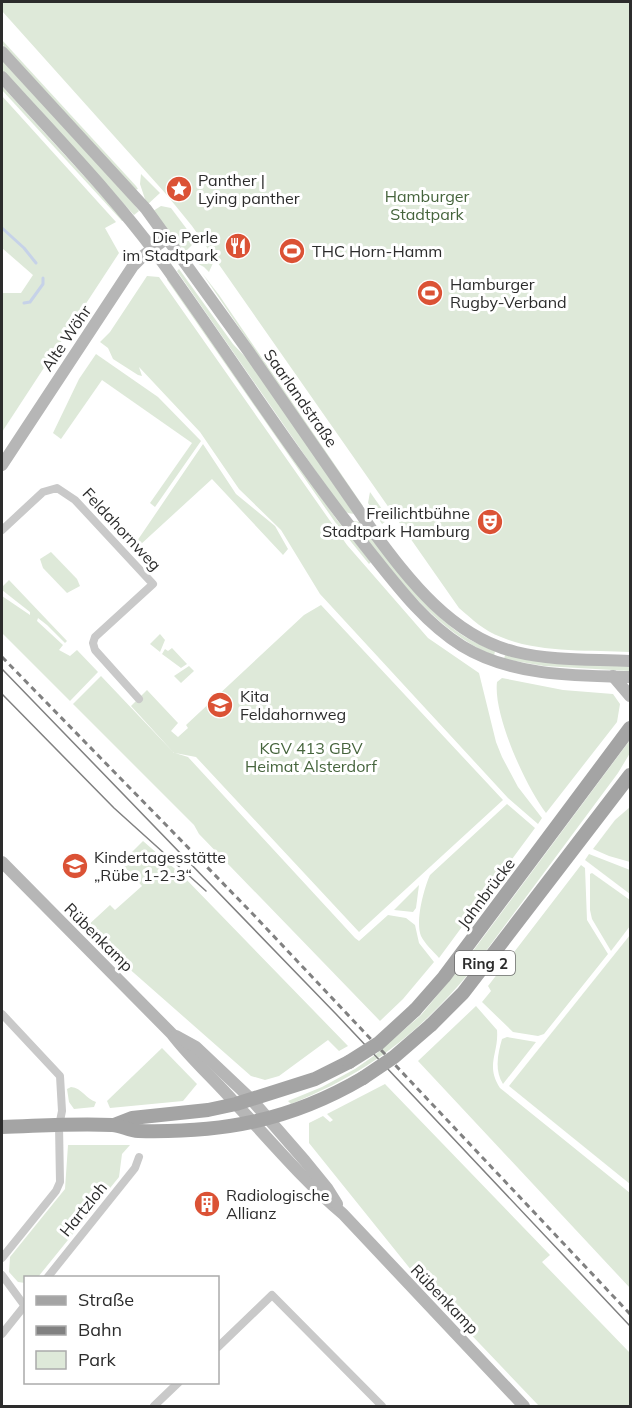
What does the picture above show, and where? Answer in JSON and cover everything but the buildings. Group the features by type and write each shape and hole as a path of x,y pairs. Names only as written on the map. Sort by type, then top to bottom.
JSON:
{"main road":[{"name":"Saarlandstraße","path":"2,52 139,202 242,342 388,551 429,599 453,621 479,639 518,653 630,661"},
{"path":"2,77 121,209 152,248 342,517 414,604 439,630 472,652 516,668 630,677"},
{"name":"Alte Wöhr","path":"2,462 133,266 166,238"},
{"path":"614,676 630,696"},
{"name":"Jahnbrücke","path":"251,1099 315,1079 349,1062 379,1043 415,1010 444,977 630,728"},
{"name":"Ring 2","path":"2,1127 114,1125 135,1131 226,1128 269,1119 322,1099 363,1078 394,1057 463,993 630,775"},
{"name":"Rübenkamp","path":"2,862 172,1034 184,1051 320,1194 343,1214 524,1407"},
{"name":"Rübenkamp","path":"172,1034 196,1047 251,1099 327,1188 343,1214"},
{"name":"Ring 2","path":"114,1125 132,1118 208,1110 251,1099"}],"street":[{"name":"Feldahornweg","path":"2,530 43,492 57,488 75,500 153,584 94,637 93,643 95,650 139,699"},
{"name":"Hartzloh","path":"2,1014 60,1076 62,1111 59,1126 60,1182 56,1191 2,1258"},
{"name":"Hartzloh","path":"49,1276 135,1168 139,1157"},
{"path":"2,1275 24,1303"},
{"path":"219,1346 272,1295 376,1405"},
{"path":"2,1334 24,1305"},
{"path":"154,1407 178,1384"}],"green space":[{"name":"Hamburger Stadtpark","path":"2,2 630,2 630,652 564,650 531,646 489,631 459,608 192,226 2,11"},
{"path":"2,40 138,189 135,190 2,44"},
{"path":"2,60 139,211 134,215 2,70"},
{"path":"2,86 124,220 122,221 2,90"},
{"path":"2,96 116,222 105,228 119,253 2,432 2,293 21,293 33,275 2,248"},
{"path":"141,174 160,193 147,205 140,184"},
{"path":"161,206 171,208 192,236 192,245 185,252 153,211"},
{"path":"203,251 213,263 209,272 191,260"},
{"path":"179,269 233,344 251,363 354,514 342,509 177,271"},
{"path":"202,273 219,295 363,506 361,506"},
{"path":"147,276 159,277 347,545 428,638 479,673 496,742 518,787 542,818 538,824 508,798 320,594 281,530 239,489 200,432 139,367 142,376 113,359 108,348 100,342 110,332"},
{"path":"168,277 337,520 371,562 369,564 335,522 167,280"},
{"path":"96,354 158,397 201,441 155,507 150,503 192,443 102,380 61,439 53,433 79,379"},
{"path":"203,444 236,494 275,526 288,549 283,555 212,479 139,547 135,544"},
{"path":"370,492 389,519 382,524 368,503"},
{"path":"353,521 361,522 402,577 437,615 466,637 495,651 494,656 473,645 436,618 404,585"},
{"path":"51,552 77,579 80,586 67,593 43,568 40,559"},
{"path":"9,580 67,641 65,643 38,618 37,621 63,645 59,650 70,656 77,650 98,672 70,701 2,633 2,596 30,615 30,612 2,590"},
{"name":"KGV 413 GBV Heimat Alsterdorf","path":"321,605 503,800 359,932 196,757 175,753 188,757 359,941 388,915 406,918 415,925 419,943 434,962 403,999 380,1021 199,834 194,825 73,704 101,676 174,753 131,706 147,690 178,723 171,731 178,737 188,728 186,725 304,615"},
{"path":"160,634 165,640 160,652 150,644"},
{"path":"172,648 187,664 181,668 162,654 165,649 168,651"},
{"path":"505,655 630,666 630,671 544,666 504,659"},
{"path":"189,666 194,671 181,683 174,676"},
{"path":"502,678 563,690 613,694 620,704 617,722 546,813 529,786 505,731 497,696 497,682"},
{"path":"630,740 630,753 618,773 471,971 451,994 431,1015 390,1050 344,1079 291,1104 288,1101 322,1087 355,1069 375,1055 421,1015 464,963"},
{"path":"507,804 535,828 439,958 425,942 419,930 421,905 430,875"},
{"path":"630,807 630,862 593,849 615,820"},
{"path":"143,841 182,875 348,1046 339,1051 328,1040 279,1076 265,1080 251,1076 84,929 110,905 115,910 142,886 121,863"},
{"path":"589,854 630,870 630,894 585,860"},
{"path":"581,865 585,868 587,920 608,954 544,1034 538,1036 513,1032 482,1002 491,991 488,986"},
{"path":"592,873 630,900 630,926 611,951 592,919 590,874"},
{"path":"419,885 416,908 413,912 394,910"},
{"path":"630,935 630,1184 509,1086"},
{"path":"476,1006 497,1030 493,1072 500,1088 630,1193 630,1288 418,1061"},
{"path":"507,1037 536,1042 503,1084 498,1073 499,1050 502,1039"},
{"path":"162,1048 197,1084 183,1101 110,1108 107,1101"},
{"path":"385,1084 550,1255 542,1262 630,1353 630,1406 539,1406 420,1281 309,1143 309,1123 323,1116 330,1122 333,1120 327,1114"},
{"path":"71,1087 78,1089 96,1102 94,1107 74,1109 69,1102 67,1089"},
{"path":"68,1145 130,1145 122,1154 119,1177 39,1276 24,1276 24,1283 18,1282 9,1272 10,1257 65,1189"}],"waterway":[{"path":"2,228 24,248 36,263"},
{"path":"24,303 30,302 43,284 43,278"}],"tram line":[{"path":"2,669 336,1014 630,1326"},
{"path":"2,694 114,808 206,891"}],"railway":[{"path":"2,657 250,911 630,1314"}],"place":[{"name":"Panther | Lying panther","path":"179,189"},
{"name":"Die Perle im Stadtpark","path":"238,246"},
{"name":"THC Horn-Hamm","path":"292,251"},
{"name":"Hamburger Rugby-Verband","path":"430,293"},
{"name":"Freilichtbühne Stadtpark Hamburg","path":"490,522"},
{"name":"Kita Feldahornweg","path":"220,705"},
{"name":"Kindertagesstätte „Rübe 1-2-3“","path":"75,866"},
{"name":"Radiologische Allianz","path":"207,1204"}]}
